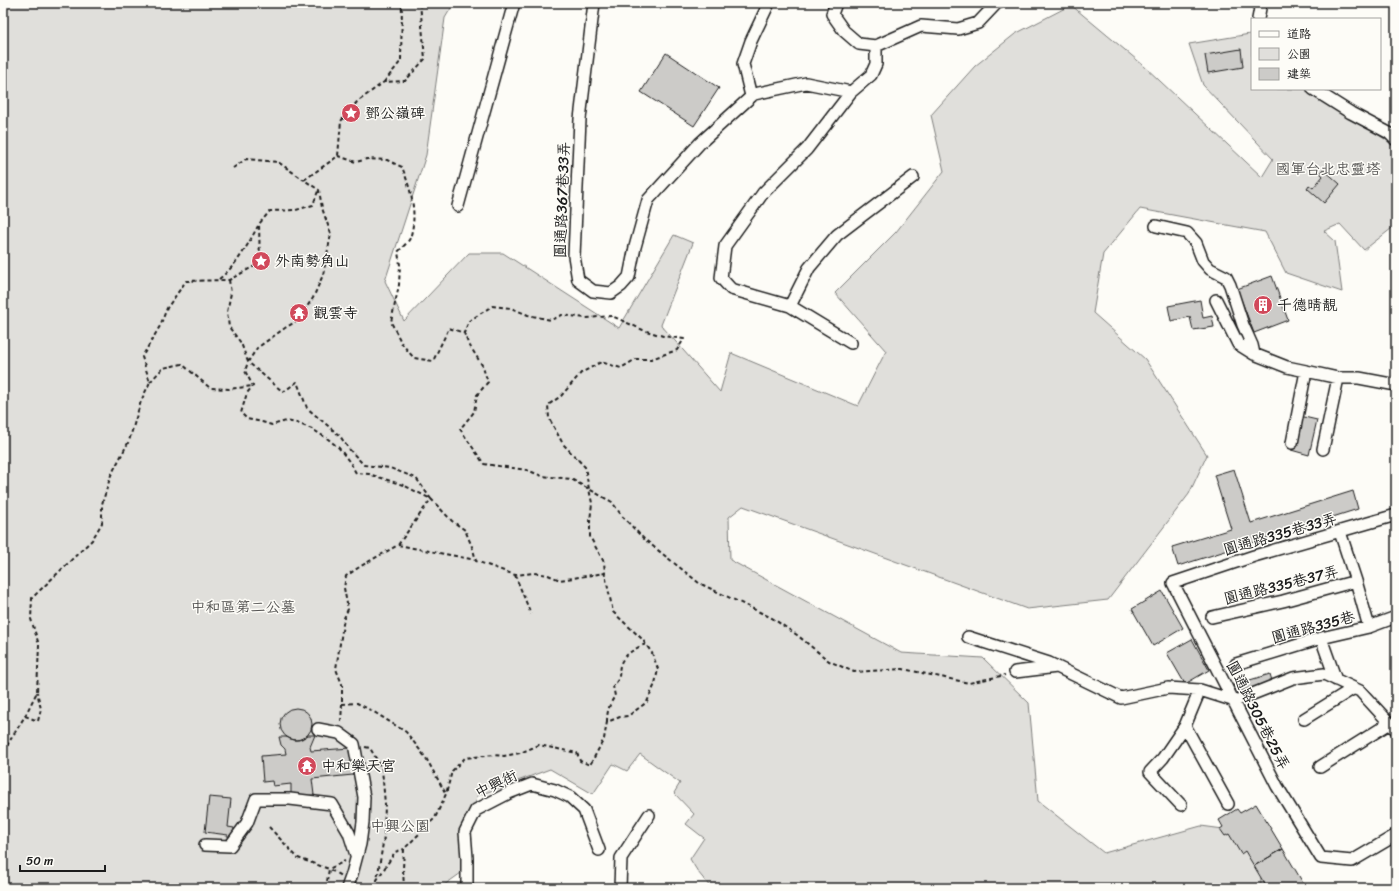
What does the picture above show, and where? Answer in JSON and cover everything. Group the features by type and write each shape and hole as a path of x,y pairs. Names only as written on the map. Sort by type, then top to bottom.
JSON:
{"street":[{"path":"458,206 514,3"},
{"name":"圓通路367巷33弄","path":"594,3 580,119 574,256 578,280 593,291 611,293 621,286 629,277 635,247 648,200 700,143 751,96 754,94 806,83 851,92"},
{"path":"751,96 743,64 751,41 769,3"},
{"path":"836,3 832,14 844,31 859,44 876,46 920,26 958,29 978,23 997,3"},
{"path":"1258,18 1261,3"},
{"path":"851,343 790,306 731,289 721,278 725,246 763,193 808,149 851,92 871,75 876,64 876,46"},
{"path":"1315,90 1351,113 1389,133 1396,140"},
{"path":"790,306 808,268 837,235 913,177"},
{"path":"1156,226 1187,234 1196,243 1203,261 1210,269 1226,277 1254,354"},
{"path":"1216,300 1238,344 1254,354 1287,367 1338,378 1359,378 1396,385"},
{"path":"1292,443 1306,371"},
{"path":"1323,449 1338,378"},
{"name":"圓通路335巷33弄","path":"1173,583 1254,556 1396,515"},
{"name":"圓通路335巷37弄","path":"1340,532 1369,627"},
{"name":"圓通路335巷37弄","path":"1212,617 1283,601 1356,581"},
{"name":"圓通路305巷25弄","path":"1173,583 1235,701 1277,786 1321,858 1352,861 1396,835"},
{"name":"圓通路335巷","path":"1236,664 1321,638 1369,627 1396,617"},
{"path":"968,637 1053,665 1121,698 1168,688 1200,690 1235,701 1293,678 1324,674 1360,691 1393,727 1320,767"},
{"path":"1321,638 1336,680"},
{"path":"1015,672 1053,665"},
{"path":"1304,719 1354,688"},
{"path":"1181,805 1150,772 1163,758 1185,726 1200,690"},
{"path":"1185,726 1228,804"},
{"path":"318,729 339,733 354,744 364,797 360,844 347,888"},
{"name":"中興街","path":"467,888 465,832 476,810 509,793 532,784 555,790 570,797 584,810 599,850"},
{"path":"204,845 230,846 248,823 256,799 290,799 332,804 349,833 356,855"},
{"path":"620,888 621,858 649,815"}],"path":[{"path":"304,180 338,156 341,121 357,102 384,82 401,61 402,3"},
{"path":"384,82 405,81 425,59 420,3"},
{"path":"338,156 356,162 367,159 387,160 402,167 410,186 414,218 409,239 398,252 400,265 399,285 391,322 402,344 414,358 433,361 449,328 464,333 482,365 488,382 477,395 474,412 460,429 484,464 527,470 542,476 571,479 589,489 612,502 622,516 644,539 699,583 772,618 829,660 854,672 903,668 969,683 1015,672"},
{"path":"233,168 246,160 278,162 319,190 322,208 331,234 323,275 313,298 297,321 257,348 248,362 245,371 253,386"},
{"path":"218,280 230,270 238,260 259,224 270,211 296,210 313,205 319,190"},
{"path":"150,382 142,357 160,326 167,308 186,281 229,280 260,263 259,224"},
{"path":"229,280 231,293 227,312 229,326 241,343 248,362 283,392 297,382 306,408 340,436 348,448 364,465 390,468 416,478 431,500 452,522 465,530 476,560"},
{"path":"464,333 469,322 492,306 511,308 528,315 551,320 562,315 586,318 612,316 643,330 663,336 684,339 677,350 651,359 636,359 621,368 601,362 581,373 561,396 548,405 549,418 563,444 585,467 592,503 590,537 604,562 613,612 646,644 652,653 658,670 655,684 647,702 628,716 620,717 607,722"},
{"path":"25,716 38,721 41,709 37,692 39,645 31,619 32,598 92,540 102,523 102,504 110,475 129,441 141,401 150,382 163,368 182,364 210,388 229,389 253,386"},
{"path":"253,386 247,393 241,413 247,419 272,425 286,421 312,429 339,448 356,473 369,474 403,485 431,500"},
{"path":"339,733 342,704 342,684 336,669 344,618 348,609 344,588 346,576 398,545 431,500"},
{"path":"398,545 476,560 515,575 548,575 560,580 605,573"},
{"path":"515,575 531,614"},
{"path":"378,880 395,852 404,848 435,818 446,794 452,771 465,758 520,754 539,745 576,753 580,761 590,765 604,739 607,712 609,705 615,696 613,686 619,680 621,663 633,650 646,644"},
{"path":"3,752 25,716 37,692"},
{"path":"342,704 357,703 406,732 426,758 446,794"},
{"path":"354,744 370,748 382,769 385,804 384,830 376,888"},
{"path":"270,827 298,858 329,869 356,855"},
{"path":"404,848 404,888"},
{"path":"326,888 329,869"}],"green space":[{"path":"3,3 454,3 445,18 426,155 385,281 404,321 469,253 503,253 619,328 674,235 693,243 661,325 720,392 731,353 858,406 886,351 835,293 896,232 944,171 931,115 975,66 1015,34 1071,5 1143,65 1262,177 1273,159 1203,85 1189,44 1250,34 1251,90 1309,90 1391,143 1396,148 1396,225 1364,250 1340,224 1324,231 1335,241 1342,292 1286,273 1265,232 1140,209 1103,254 1093,313 1145,359 1207,455 1189,494 1108,600 1027,609 743,506 729,517 730,560 901,653 983,658 1029,703 1038,801 1104,853 1201,826 1260,834 1261,888 711,888 690,859 704,838 686,824 694,814 674,793 680,783 640,754 627,771 613,764 593,794 550,769 477,796 461,873 440,888 3,888"}],"building":[{"path":"1241,49 1243,67 1208,73 1205,55"},
{"path":"666,53 719,88 694,126 641,92"},
{"path":"1323,169 1340,184 1324,203 1307,188 1309,185 1313,188 1323,176 1320,173"},
{"name":"千德晴靚","path":"1272,276 1288,320 1254,333 1237,289"},
{"path":"1200,300 1203,318 1212,316 1214,327 1193,330 1190,317 1171,321 1168,306"},
{"path":"1300,416 1317,420 1309,455 1291,450"},
{"path":"1234,469 1251,523 1353,491 1358,509 1178,566 1172,547 1231,529 1214,475"},
{"path":"1162,591 1183,628 1153,646 1132,609"},
{"path":"1192,639 1209,670 1185,684 1167,653"},
{"path":"1270,674 1273,684 1237,697 1233,685"},
{"path":"293,708 299,708 309,715 312,724 311,730 305,737 299,740 293,740 283,733 280,727 280,721 287,711"},
{"name":"中和樂天宮","path":"308,735 315,735 310,747 311,751 350,748 353,775 312,779 314,795 291,797 291,784 273,786 272,781 263,782 261,756 286,754 279,737 299,740"},
{"path":"209,797 231,799 228,827 234,828 233,838 228,837 228,835 205,832"},
{"path":"1256,804 1283,849 1254,866 1245,851 1241,854 1229,834 1225,836 1220,829 1223,827 1219,820 1237,809 1240,813"},
{"path":"1283,849 1306,888 1267,888 1254,866"}],"place":[{"name":"鄧公嶺碑","path":"351,113"},
{"name":"外南勢角山","path":"261,261"},
{"name":"千德晴靚","path":"1263,305"},
{"name":"觀雲寺","path":"299,313"},
{"name":"中和樂天宮","path":"307,766"}],"park label":[{"name":"國軍台北忠靈塔","path":"1328,169"},
{"name":"中和區第二公墓","path":"243,607"},
{"name":"中興公園","path":"400,826"}]}
